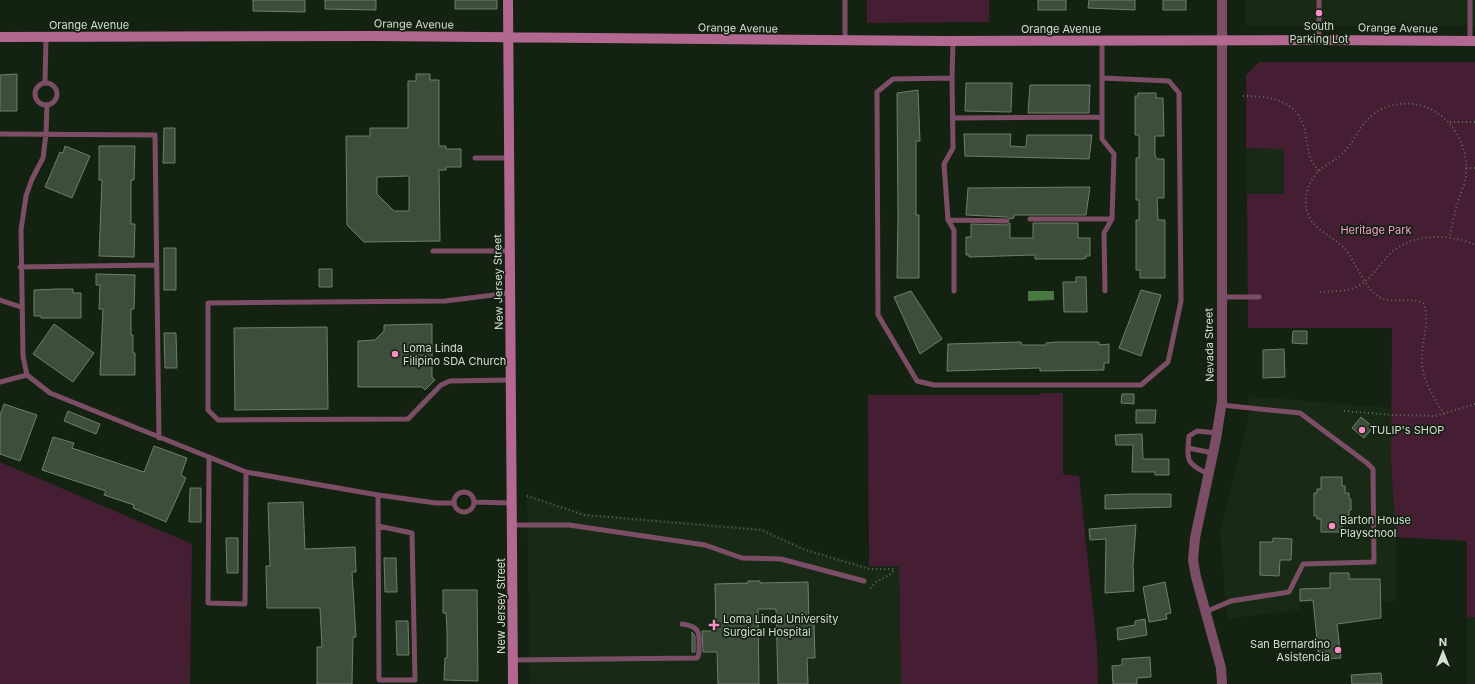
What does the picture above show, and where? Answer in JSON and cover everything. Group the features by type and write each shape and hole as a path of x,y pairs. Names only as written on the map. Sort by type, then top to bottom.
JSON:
{"street":[{"name":"New Jersey Street","path":"508,0 512,380 513,684"},
{"name":"Nevada Street","path":"1222,0 1221,405 1217,433 1195,538 1193,560 1205,612 1221,668 1222,684"},
{"name":"Orange Avenue","path":"0,37 375,36 846,41 1473,41"}],"lane":[{"path":"845,0 846,41"},
{"path":"1319,0 1319,40"},
{"path":"1470,0 1473,41"},
{"path":"46,37 46,83"},
{"path":"1102,40 1102,139 1114,154 1112,219 1104,233 1105,291"},
{"path":"953,41 953,148 944,164 948,220 954,230 954,291"},
{"path":"952,78 893,79 877,92 878,315 917,381 934,385 1141,385 1168,362 1181,301 1179,93 1169,81 1102,78"},
{"path":"46,83 53,85 57,93 54,102 47,105 40,103 36,96 37,88 46,83"},
{"path":"47,105 43,158 32,179 22,214 20,267 21,306 23,356 28,375 50,393 246,472 378,495 436,503 453,503"},
{"path":"952,118 1102,117"},
{"path":"0,134 155,135 159,438"},
{"path":"475,158 509,158"},
{"path":"1030,219 1112,219"},
{"path":"948,220 1007,221"},
{"path":"433,251 510,251"},
{"path":"20,267 156,265"},
{"path":"510,293 445,301 208,303 208,410 218,420 408,419 441,385 450,381 512,380"},
{"path":"1221,298 1259,297"},
{"path":"0,300 21,306"},
{"path":"0,382 28,375"},
{"path":"1205,612 1231,601 1289,592 1304,564 1374,562 1373,470 1367,463 1300,413 1221,405"},
{"path":"1208,474 1194,467 1187,458 1189,436 1191,433 1197,431 1217,433"},
{"path":"1188,448 1213,453"},
{"path":"209,458 208,604 246,604 246,472"},
{"path":"464,493 472,496 474,502 472,508 466,512 458,511 453,503 457,495 464,493"},
{"path":"378,495 378,526 379,680 415,680 412,533 378,526"},
{"path":"474,502 512,502"},
{"path":"513,525 570,525 705,545 742,558 781,559 864,581"},
{"path":"513,660 697,658 699,655 700,635 698,629 693,625 682,624"}],"path":[{"path":"1243,96 1275,98 1293,110 1304,126 1309,158 1319,171"},
{"path":"1444,414 1424,376 1422,358 1426,322 1424,304 1419,300 1397,301 1384,299 1374,293 1346,249 1315,225 1308,215 1305,205 1309,185 1319,171 1342,154 1364,122 1384,108 1400,104 1419,105 1431,109 1450,122 1460,137 1466,168 1466,176 1455,211 1450,237"},
{"path":"1450,122 1475,122"},
{"path":"1466,168 1475,168"},
{"path":"1320,292 1348,289 1366,281 1388,255 1406,242 1430,238 1450,237 1475,245"},
{"path":"1344,411 1392,415 1444,414 1475,404"},
{"path":"527,496 584,515 761,530 805,550 869,569 894,569 892,573 876,583 870,589"}],"shaded area":[{"path":"1245,0 1475,0 1475,26 1245,26"},
{"path":"1246,148 1284,148 1284,194 1247,194"},
{"path":"1028,291 1054,291 1054,300 1028,301"},
{"path":"1248,396 1392,408 1391,463 1396,537 1396,601 1300,603 1301,610 1227,619 1220,532 1249,417"},
{"name":"Loma Linda University Surgical Hospital","path":"527,494 584,513 762,528 806,548 869,566 899,566 901,684 530,684"},
{"path":"1467,617 1475,617 1475,684 1467,684"}],"green space":[{"path":"867,0 989,0 989,22 867,23"},
{"name":"Heritage Park","path":"1259,62 1475,62 1475,617 1467,617 1467,541 1396,537 1391,463 1392,328 1248,328 1247,194 1284,194 1284,149 1246,148 1246,75"},
{"path":"1043,393 1063,393 1063,474 1079,476 1097,648 1098,684 901,684 899,566 869,566 868,395 1036,395"},
{"path":"0,462 192,544 190,684 0,684"}],"building":[{"path":"253,0 305,0 305,12 253,11"},
{"path":"325,0 376,0 376,10 325,9"},
{"path":"455,0 497,0 497,9 455,9"},
{"path":"1038,0 1066,0 1066,10 1038,10"},
{"path":"1089,0 1135,0 1135,10 1088,8"},
{"path":"1163,0 1186,0 1186,10 1163,10"},
{"path":"17,74 17,111 0,111 0,75"},
{"path":"416,74 430,74 430,80 439,80 439,146 446,146 446,149 461,149 461,167 446,167 446,170 439,170 440,241 364,242 347,225 346,136 370,136 370,128 408,128 408,81 416,81","holes":["409,176 409,211 394,211 377,194 377,177"]},
{"path":"966,83 1012,83 1011,112 965,111"},
{"path":"1030,85 1090,85 1089,113 1028,113"},
{"path":"918,90 920,141 916,141 916,215 919,215 919,278 897,278 897,93"},
{"path":"1138,93 1156,93 1156,98 1163,98 1164,136 1155,136 1155,155 1157,159 1164,159 1164,198 1157,198 1158,220 1165,220 1165,278 1140,278 1140,270 1136,270 1136,220 1139,220 1139,200 1136,200 1136,158 1139,158 1139,135 1135,135 1135,96 1138,96"},
{"path":"164,128 175,128 175,163 163,163"},
{"path":"964,134 1011,134 1010,146 1026,147 1027,135 1092,135 1089,159 965,156"},
{"path":"65,146 90,156 72,198 45,187 60,152 63,153"},
{"path":"99,146 135,146 134,180 131,180 131,224 135,224 134,257 99,256 102,180 99,180"},
{"path":"1090,187 1086,215 1014,215 1014,218 1010,219 1007,217 966,215 968,188"},
{"path":"1010,223 1010,238 1033,238 1033,223 1078,223 1078,238 1090,238 1090,256 1086,256 1086,258 1083,259 1035,259 1035,255 969,257 969,255 966,255 966,237 971,237 971,224 1007,225"},
{"path":"164,248 176,248 176,290 164,290"},
{"path":"319,269 332,269 332,287 319,287"},
{"path":"96,274 135,275 134,309 131,309 131,335 133,335 133,353 135,353 135,375 100,375 103,309 99,309 100,285 96,285"},
{"path":"1076,277 1086,277 1087,312 1064,312 1063,282 1076,282"},
{"path":"73,289 73,293 81,293 81,318 41,318 41,316 34,316 34,290"},
{"path":"1141,290 1161,295 1141,356 1119,348"},
{"path":"911,291 942,339 920,354 894,297"},
{"path":"54,324 94,353 73,382 33,354"},
{"name":"Loma Linda Filipino SDA Church","path":"432,324 432,377 435,380 425,390 422,387 358,387 358,341 375,340 384,331 384,325"},
{"path":"327,327 328,409 235,410 234,328"},
{"path":"1293,331 1307,331 1307,344 1292,343"},
{"path":"164,333 176,333 177,368 165,368"},
{"path":"1021,342 1022,345 1046,345 1046,343 1056,342 1099,342 1099,345 1109,344 1109,363 1104,363 1104,370 1040,371 1040,368 947,371 948,344"},
{"path":"1284,349 1285,377 1263,378 1263,350"},
{"path":"1122,394 1134,394 1134,404 1121,403"},
{"path":"4,404 37,415 20,461 0,454 0,415"},
{"path":"1136,410 1156,410 1155,423 1136,423"},
{"path":"68,411 100,424 96,434 64,421"},
{"path":"1361,417 1373,427 1364,438 1352,428"},
{"path":"1142,434 1143,459 1169,459 1169,475 1155,475 1155,472 1132,472 1133,445 1116,445 1115,435"},
{"path":"53,437 74,443 72,448 144,472 154,446 187,458 181,475 186,478 166,522 133,508 134,505 104,495 106,491 42,470"},
{"path":"1321,477 1342,477 1342,486 1345,486 1345,493 1349,493 1349,499 1351,499 1351,510 1349,510 1349,516 1345,516 1345,521 1342,522 1342,532 1321,532 1321,519 1317,519 1317,516 1314,516 1314,493 1317,493 1317,489 1321,489"},
{"path":"190,488 201,488 201,522 189,522"},
{"path":"1171,494 1171,507 1105,509 1105,495"},
{"path":"303,502 305,549 355,547 356,572 352,572 356,637 353,637 352,684 317,684 317,647 322,647 320,608 267,608 266,566 270,566 268,503"},
{"path":"1136,525 1133,566 1134,591 1105,593 1106,539 1090,540 1089,529"},
{"path":"226,538 238,538 238,573 227,573"},
{"path":"1273,538 1292,539 1291,560 1280,560 1279,576 1260,575 1260,542 1273,542"},
{"path":"384,558 396,558 397,592 385,592"},
{"path":"1330,573 1349,573 1349,579 1380,579 1381,618 1337,624 1341,658 1319,660 1313,600 1300,601 1300,589 1330,588"},
{"path":"748,581 760,581 760,583 808,582 809,623 814,623 815,658 807,658 808,684 778,684 776,609 758,609 759,684 718,684 717,652 703,652 702,631 716,631 715,584 748,583"},
{"path":"1165,582 1171,613 1166,614 1167,619 1149,622 1143,587"},
{"path":"443,590 477,590 478,681 444,680 445,658 447,658 447,629 446,613 443,613"},
{"path":"1145,619 1147,635 1118,640 1117,628 1135,625 1135,621"},
{"path":"396,621 408,621 409,655 397,655"},
{"path":"692,632 695,636 695,652 692,652"},
{"path":"1150,657 1151,677 1137,678 1137,684 1113,684 1112,666 1122,665 1122,659"},
{"path":"1381,673 1382,684 1352,684 1351,675"}],"place":[{"name":"South Parking Lot","path":"1319,13"},
{"name":"Loma Linda Filipino SDA Church","path":"395,354"},
{"name":"TULIP's SHOP","path":"1362,430"},
{"name":"Barton House Playschool","path":"1332,526"},
{"name":"Loma Linda University Surgical Hospital","path":"714,625"},
{"name":"San Bernardino Asistencia","path":"1338,650"}]}
